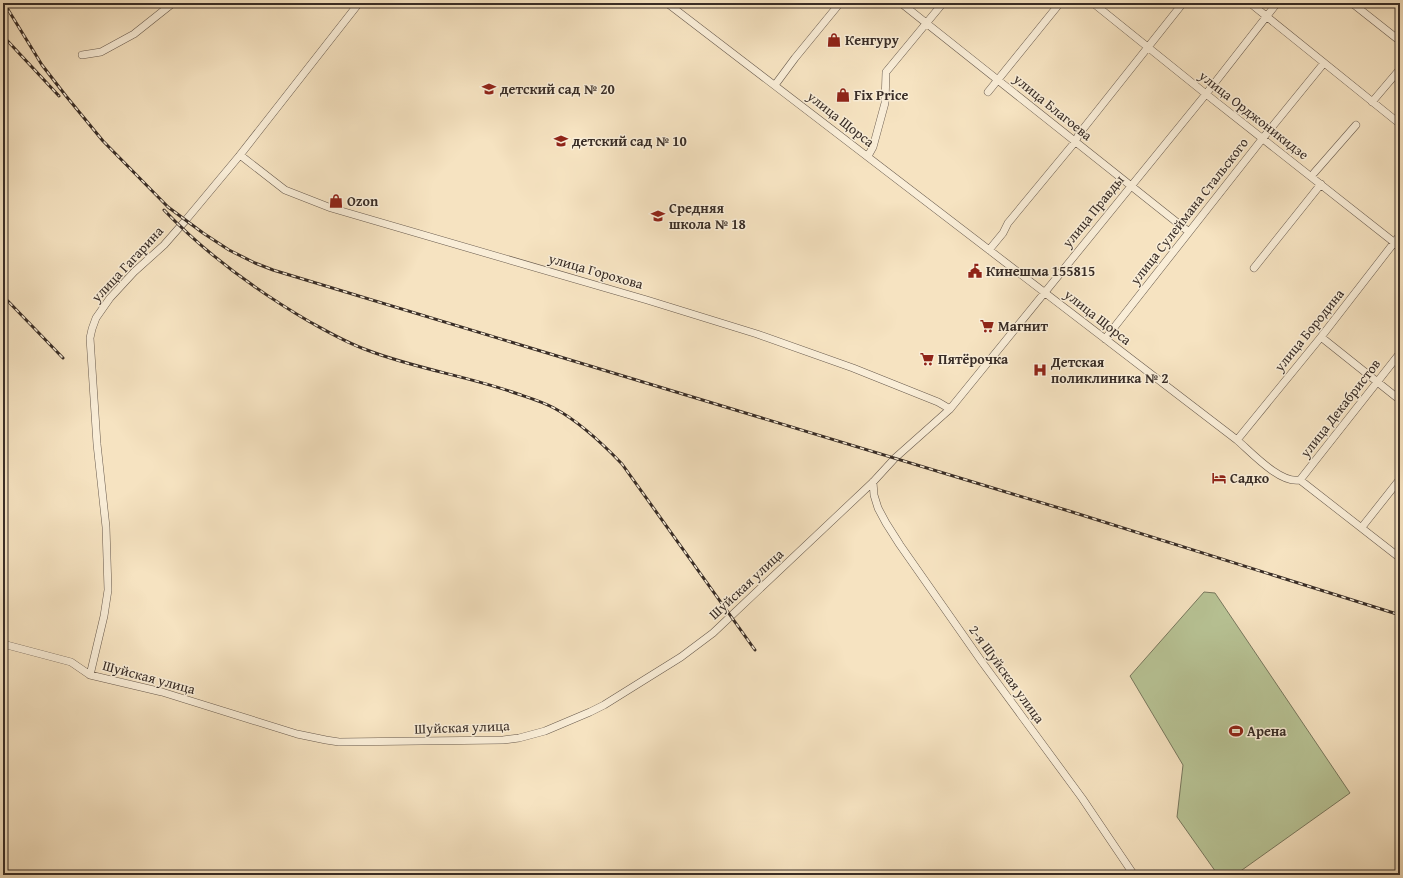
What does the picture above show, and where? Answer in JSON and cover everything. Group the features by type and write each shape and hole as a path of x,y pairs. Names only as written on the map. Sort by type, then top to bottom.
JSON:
{"street":[{"path":"82,55 101,52 134,34 173,3"},
{"name":"улица Гагарина","path":"90,674 104,616 108,590 106,527 97,444 90,338 96,318 110,298 134,272 164,245 240,155 358,3"},
{"name":"улица Щорса","path":"667,3 1237,440 1282,477 1294,481 1300,480 1400,558"},
{"path":"775,85 794,58 840,3"},
{"name":"улица Благоева","path":"901,3 1189,232"},
{"path":"868,156 873,147 885,103 886,72 943,3"},
{"path":"988,92 1060,3"},
{"name":"улица Орджоникидзе","path":"1093,3 1397,244"},
{"path":"989,250 1003,233 1008,223 1075,142 1079,134 1183,3"},
{"path":"1250,3 1400,124"},
{"name":"улица Правды","path":"873,482 895,458 950,409 1278,3"},
{"path":"1352,3 1400,41"},
{"name":"улица Сулеймана Стальского","path":"1105,339 1262,138 1324,63"},
{"path":"1372,102 1400,68"},
{"path":"1314,173 1356,125"},
{"name":"улица Горохова","path":"240,155 285,190 331,208 757,334 852,368 938,402 950,409"},
{"path":"1254,268 1321,184"},
{"name":"улица Бородина","path":"1237,440 1397,244 1400,236"},
{"path":"1321,337 1400,400"},
{"name":"улица Декабристов","path":"1300,480 1400,353"},
{"path":"1362,527 1400,479"},
{"name":"Шуйская улица","path":"3,644 71,662 90,674 162,692 297,734 326,740 339,742 502,740 519,738 545,731 590,712 611,701 682,657 713,633 873,482"},
{"name":"2-я Шуйская улица","path":"873,482 874,495 878,508 900,545 982,662 1082,798 1134,875"}],"green space":[{"name":"Арена","path":"1204,592 1215,593 1350,793 1235,875 1218,875 1177,817 1183,765 1130,676"}],"railway":[{"path":"4,3 42,65 103,141 168,207 229,250 255,263 273,270 1069,511 1400,615"},
{"path":"3,36 59,96"},
{"path":"164,210 197,242 252,285 290,310 338,337 386,357 480,382 532,399 554,408 582,426 622,464 755,650"},
{"path":"3,296 63,358"}],"place":[{"name":"Кенгуру","path":"834,40"},
{"name":"детский сад № 20","path":"489,89"},
{"name":"Fix Price","path":"843,95"},
{"name":"детский сад № 10","path":"561,141"},
{"name":"Ozon","path":"336,201"},
{"name":"Средняя школа № 18","path":"658,216"},
{"name":"Кинешма 155815","path":"975,271"},
{"name":"Магнит","path":"987,326"},
{"name":"Пятёрочка","path":"927,359"},
{"name":"Детская поликлиника № 2","path":"1040,370"},
{"name":"Садко","path":"1219,478"},
{"name":"Арена","path":"1236,731"}]}
